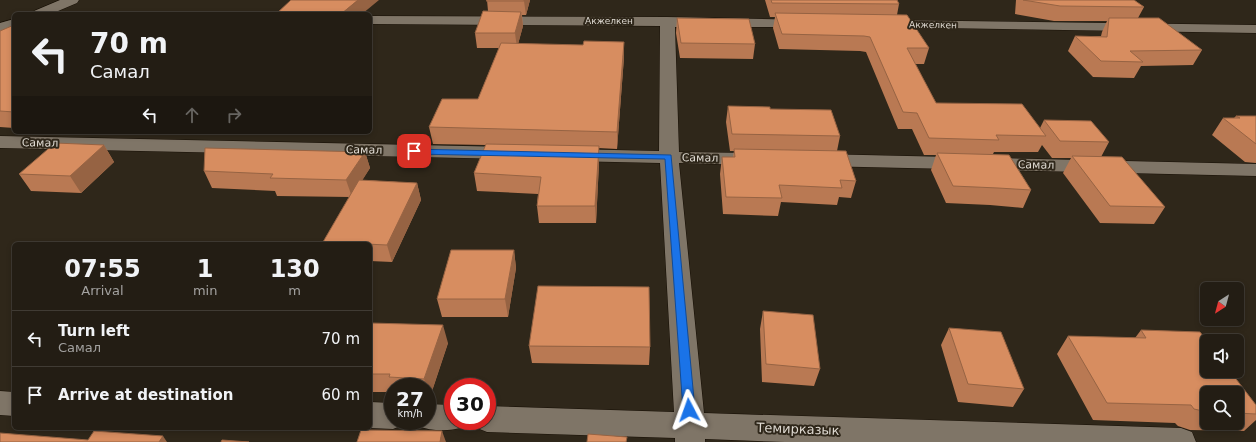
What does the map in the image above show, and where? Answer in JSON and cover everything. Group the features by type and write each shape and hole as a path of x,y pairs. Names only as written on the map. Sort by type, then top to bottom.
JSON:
{"street":[{"path":"44,12 72,0"},
{"name":"Акжелкен","path":"372,20 818,23"},
{"path":"667,21 668,157 690,434"},
{"path":"0,28 12,24"},
{"name":"Акжелкен","path":"866,24 1256,29"},
{"name":"Самал","path":"0,142 772,159"},
{"name":"Самал","path":"804,160 1256,170"},
{"path":"0,403 12,404"},
{"path":"372,415 384,416"},
{"name":"Темирказык","path":"496,420 690,434 1181,442"}],"building":[{"path":"291,0 358,0 343,12 278,12"},
{"path":"524,0 524,1 486,1"},
{"path":"771,0 897,0 899,4 772,3"},
{"path":"1023,0 1134,0 1144,7 1060,6"},
{"path":"483,11 521,12 515,33 475,33"},
{"path":"775,13 907,15 929,48 907,48 936,103 1022,104 1046,136 996,135 999,140 929,138 917,113 903,112 870,37 782,34"},
{"path":"677,18 749,19 755,44 681,43"},
{"path":"1109,18 1159,18 1202,50 1130,51 1143,62 1101,61 1075,36 1107,37"},
{"path":"12,26 12,112 0,111 0,31"},
{"path":"584,41 624,42 617,132 429,127 442,99 478,99 501,43 583,45"},
{"path":"728,106 770,107 770,109 831,110 840,136 732,134"},
{"path":"1236,116 1256,116 1256,144 1223,118 1240,118"},
{"path":"1044,120 1091,121 1109,142 1060,141"},
{"path":"55,143 104,145 70,176 19,174"},
{"path":"486,144 599,146 595,206 537,206 541,177 474,173"},
{"path":"205,148 365,152 346,180 270,178 273,174 204,171"},
{"path":"734,149 846,151 856,181 840,180 842,188 779,185 782,198 726,197 722,157 735,157"},
{"path":"937,153 1009,155 1031,190 953,186"},
{"path":"1072,156 1122,157 1165,207 1110,206"},
{"path":"359,180 417,183 387,245 372,244 372,242 323,242"},
{"path":"451,250 514,250 505,299 437,299"},
{"path":"538,286 649,287 650,347 529,346"},
{"path":"763,311 813,315 820,369 766,364"},
{"path":"372,323 443,325 424,378 389,377 390,374 372,374"},
{"path":"949,328 1001,332 1024,389 968,384"},
{"path":"1141,330 1200,332 1202,334 1200,334 1200,378 1235,378 1241,386 1200,386 1200,410 1194,409 1191,405 1107,403 1068,336 1146,338"},
{"path":"1244,389 1256,405 1256,414 1244,413"},
{"path":"361,430 442,431 440,442 357,442"},
{"path":"94,431 163,436 159,442 0,442 0,433 88,440"},
{"path":"588,434 627,437 626,442 587,442"},
{"path":"222,440 249,442 221,442"}],"route":[{"path":"414,151 668,157 689,410"}]}
